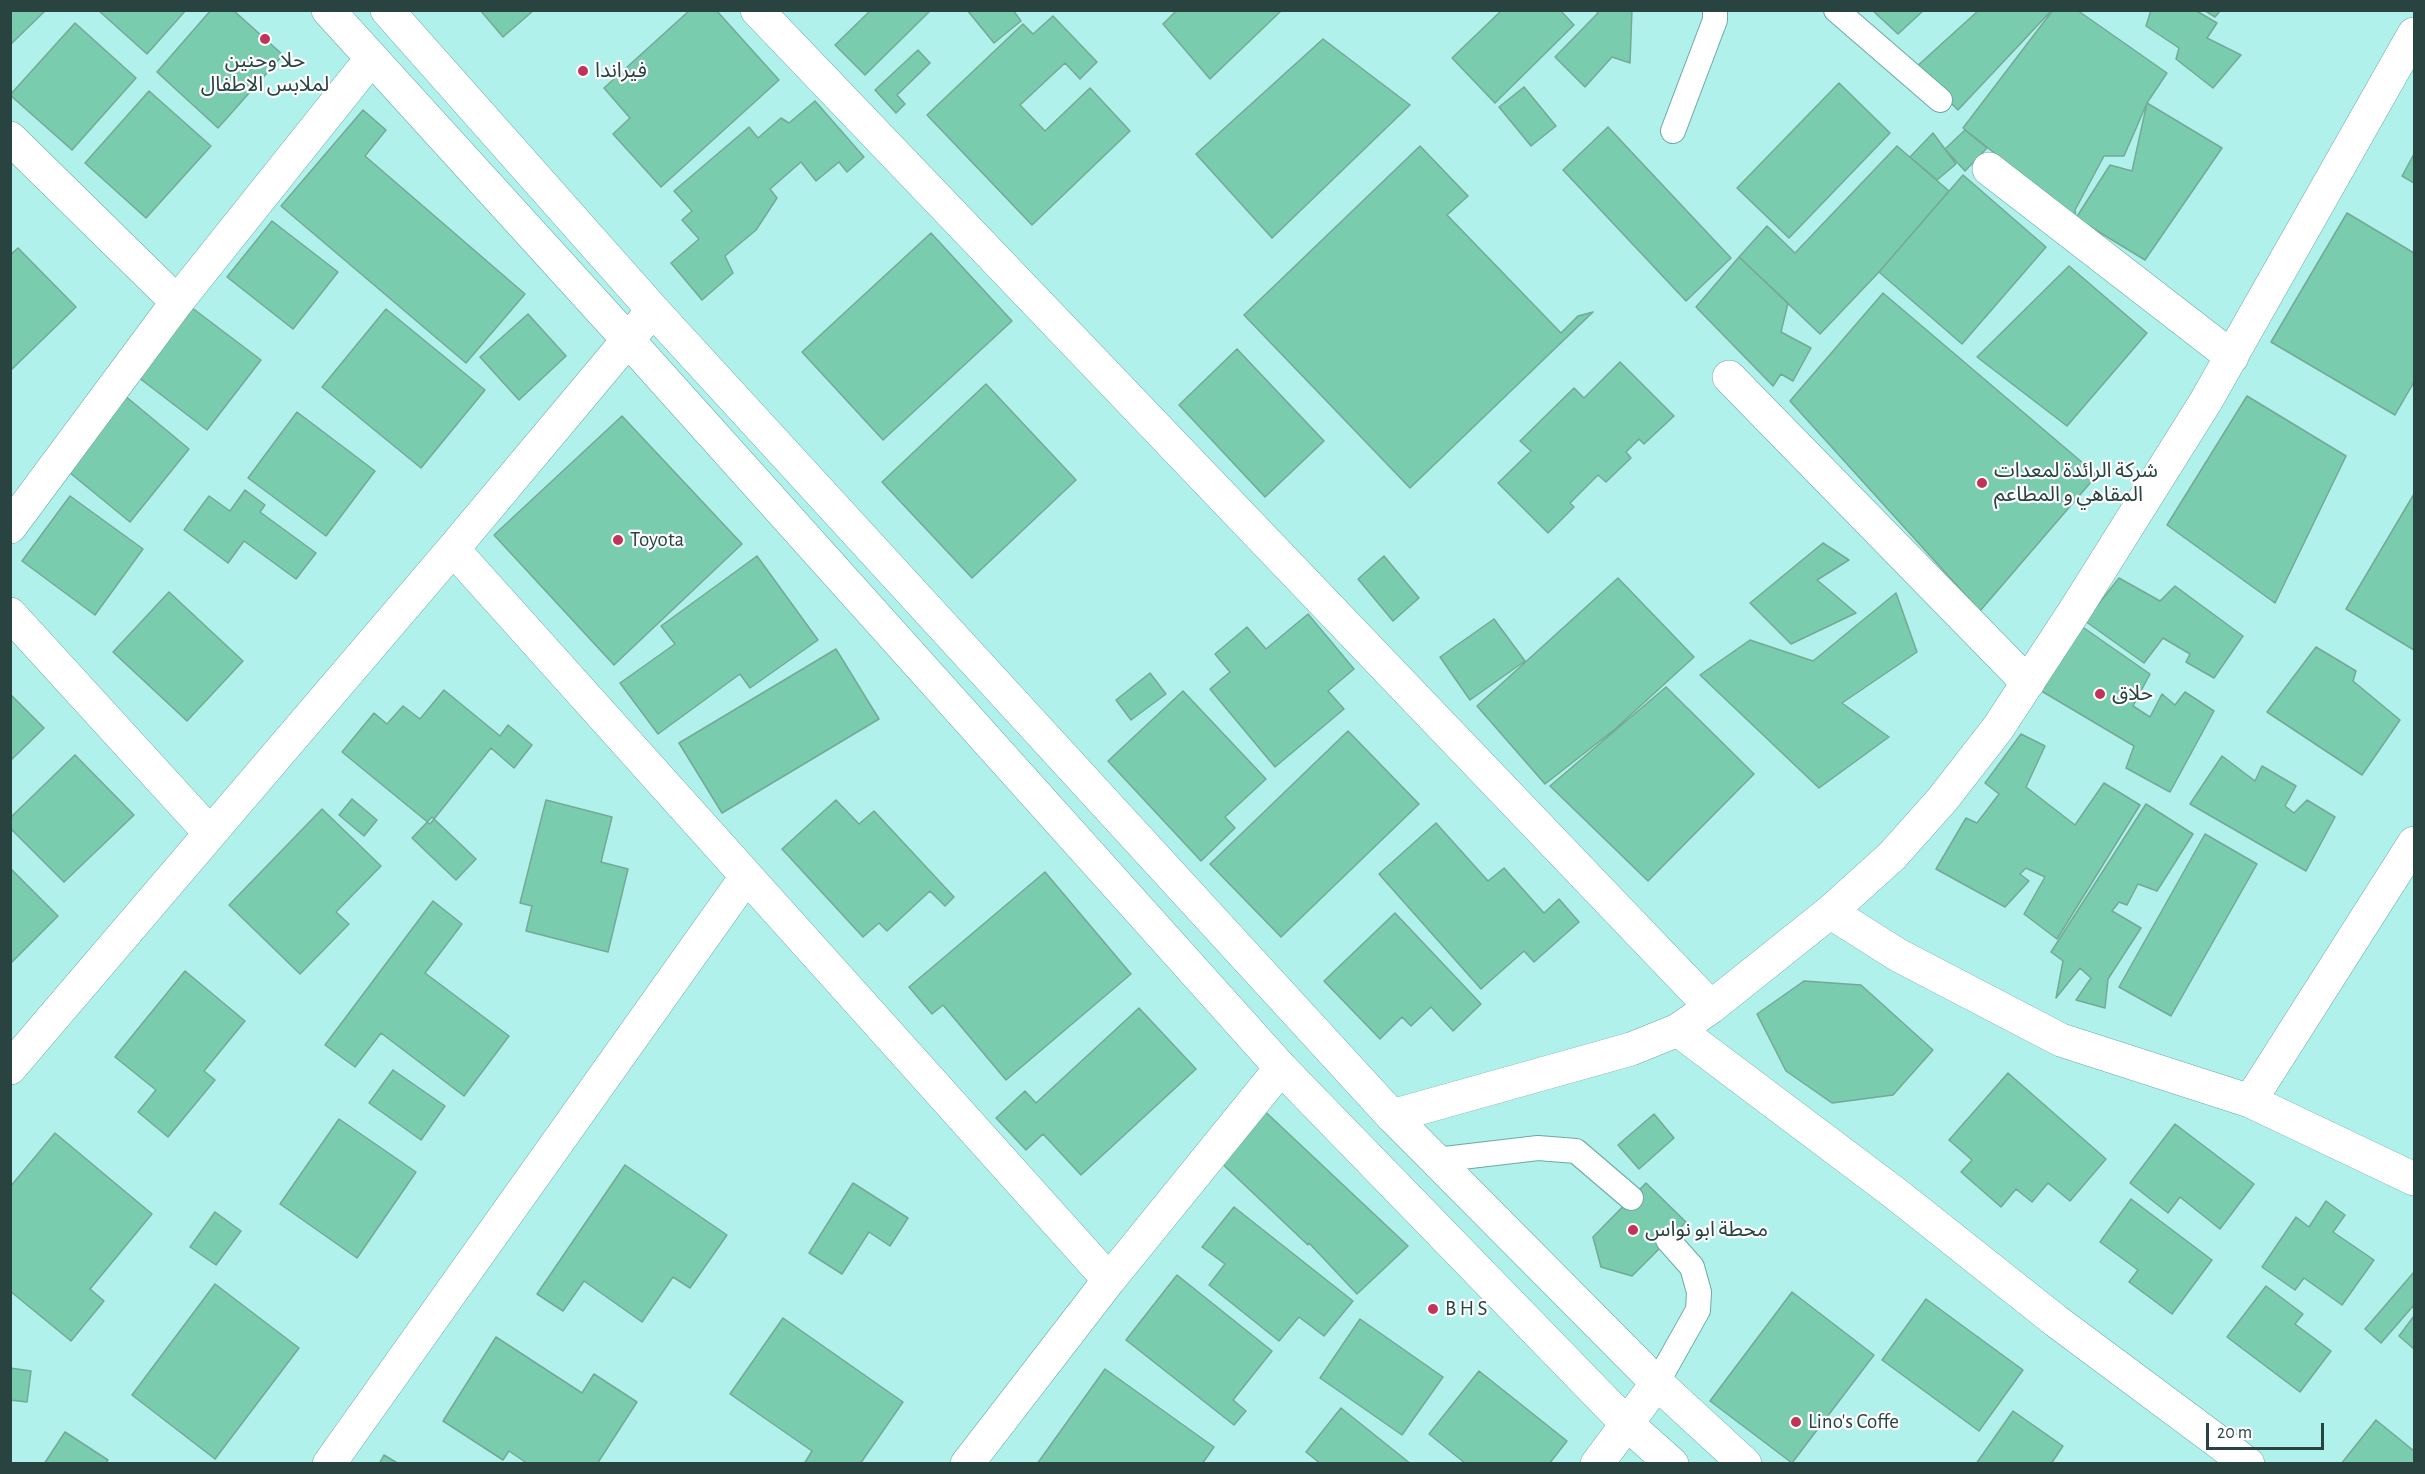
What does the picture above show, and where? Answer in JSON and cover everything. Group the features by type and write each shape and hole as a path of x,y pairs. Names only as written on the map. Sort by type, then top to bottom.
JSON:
{"street":[{"path":"328,10 1281,1068 1626,1423 1672,1464"},
{"path":"387,10 653,310 1392,1116 1657,1383 1744,1464"},
{"path":"757,10 1711,1007"},
{"path":"1392,1116 1631,1049 1678,1030 1711,1007 1830,912 1892,856 1942,800 1998,728 2028,682 2232,357 2415,34"},
{"path":"10,527 177,302 371,59"},
{"path":"10,138 177,302"},
{"path":"1989,169 2232,357"},
{"path":"10,1068 453,549 653,310"},
{"path":"1729,376 2028,682"},
{"path":"453,549 1109,1280"},
{"path":"10,614 210,833"},
{"path":"2250,1101 2415,843"},
{"path":"329,1464 746,877"},
{"path":"1830,912 1898,955 2061,1040 2250,1101 2415,1179"},
{"path":"1678,1030 1896,1194 2056,1321 2248,1464"},
{"path":"967,1464 1109,1280 1281,1068"},
{"path":"1597,1464 1657,1383"}],"lane":[{"path":"1673,130 1715,20 1715,10"},
{"path":"1836,10 1940,100"},
{"path":"1436,1160 1538,1148 1576,1151 1631,1198"},
{"path":"1657,1383 1698,1310 1699,1292 1692,1267 1668,1240"}],"building":[{"path":"10,10 46,10 10,45"},
{"path":"98,10 186,10 147,54"},
{"path":"211,10 233,10 283,55 218,128 157,72"},
{"path":"480,10 534,10 503,37"},
{"path":"690,10 716,10 779,80 661,187 613,134 630,118 604,88"},
{"path":"871,10 931,10 865,75 835,45"},
{"path":"967,10 1013,10 1021,21 994,43"},
{"path":"1177,10 1282,10 1210,79 1163,24"},
{"path":"1502,10 1560,10 1574,25 1495,103 1452,58"},
{"path":"1596,10 1632,10 1630,63 1612,57 1585,87 1555,57 1598,13"},
{"path":"1872,10 1924,10 1898,34"},
{"path":"1979,10 2052,10 1958,110 1915,68"},
{"path":"2053,10 2077,10 2167,73 2147,103 2124,156 2104,156 2075,210 2076,218 1963,128"},
{"path":"2151,10 2195,10 2217,23 2207,38 2241,55 2213,88 2176,59 2179,48 2146,26"},
{"path":"2204,10 2221,10 2215,17"},
{"path":"1053,16 1097,62 1080,79 1065,63 1020,105 1045,131 1090,88 1130,131 1032,225 927,115 1023,24 1033,34"},
{"path":"75,23 136,78 72,150 10,95"},
{"path":"1323,39 1410,105 1272,238 1196,154"},
{"path":"918,50 930,63 897,95 905,104 896,113 875,90"},
{"path":"1839,83 1890,133 1789,238 1737,188"},
{"path":"1524,87 1556,126 1531,146 1499,107"},
{"path":"149,91 211,146 146,218 85,163"},
{"path":"815,101 864,157 847,172 839,162 816,181 801,162 770,189 777,198 756,230 725,256 733,273 702,300 671,263 699,239 682,220 692,211 674,191 749,127 758,138 781,118 789,123"},
{"path":"2147,103 2222,148 2145,260 2076,218 2110,165 2132,171"},
{"path":"363,110 386,130 365,156 525,294 466,363 281,206"},
{"path":"1608,127 1731,258 1686,301 1563,170"},
{"path":"1965,130 1987,148 1965,171 1945,149"},
{"path":"1933,133 1956,164 1937,180 1910,157"},
{"path":"1420,146 1468,196 1447,215 1561,333 1578,316 1593,312 1410,488 1244,315"},
{"path":"1897,146 1949,191 1879,272 1820,334 1739,257 1767,226 1795,253"},
{"path":"2414,154 2414,183 2402,176"},
{"path":"1963,175 2046,247 1962,344 1879,272"},
{"path":"2347,213 2414,253 2414,382 2395,415 2271,342"},
{"path":"272,221 338,272 293,329 227,277"},
{"path":"931,233 1012,321 883,440 802,352"},
{"path":"18,248 76,307 10,371 10,255"},
{"path":"1739,257 1788,303 1781,332 1811,348 1793,381 1781,374 1773,386 1696,307"},
{"path":"2069,266 2147,333 2067,426 1977,357"},
{"path":"1883,293 2097,475 1980,611 1790,401"},
{"path":"187,304 261,360 207,430 134,374"},
{"path":"386,309 485,390 421,468 322,387"},
{"path":"528,314 566,356 519,400 480,357"},
{"path":"1237,349 1324,441 1265,497 1179,405"},
{"path":"1620,362 1674,416 1644,444 1639,439 1626,452 1631,458 1606,482 1598,475 1570,503 1574,507 1548,533 1498,483 1531,451 1520,441 1574,388 1584,398"},
{"path":"986,384 1076,480 972,578 882,482"},
{"path":"124,395 189,449 130,522 64,468"},
{"path":"2247,396 2346,456 2275,603 2167,525"},
{"path":"297,412 375,471 326,536 248,478"},
{"name":"Toyota","path":"622,416 742,544 614,665 494,535"},
{"path":"245,490 265,505 260,512 316,553 296,579 244,541 228,563 184,530 209,496 230,511"},
{"path":"2414,494 2414,650 2346,609"},
{"path":"70,496 143,549 95,615 22,561"},
{"path":"1823,543 1849,560 1817,580 1856,613 1791,644 1750,603"},
{"path":"757,556 818,640 750,688 740,674 658,734 620,683 675,644 661,626"},
{"path":"1384,556 1419,598 1393,621 1358,579"},
{"path":"1618,578 1694,657 1614,730 1545,784 1477,706"},
{"path":"2119,578 2160,601 2175,586 2243,636 2214,678 2186,662 2190,654 2163,638 2144,663 2085,621"},
{"path":"169,592 243,661 187,721 113,652"},
{"path":"1896,593 1917,652 1842,703 1889,737 1819,788 1700,675 1750,640 1813,661"},
{"path":"1308,614 1354,669 1328,691 1344,709 1275,767 1210,689 1230,672 1215,654 1247,627 1266,649"},
{"path":"1494,619 1525,661 1470,700 1440,657"},
{"path":"2074,621 2150,674 2133,706 2150,717 2162,694 2175,705 2185,692 2214,711 2170,792 2126,768 2134,746 2033,686"},
{"path":"2316,647 2356,671 2353,681 2400,720 2362,775 2267,712"},
{"path":"836,649 879,719 722,813 679,743"},
{"path":"1150,673 1166,694 1131,720 1116,700"},
{"path":"1666,687 1754,774 1648,881 1550,786"},
{"path":"444,690 500,736 508,725 532,745 514,768 491,748 430,824 342,752 374,713 387,724 403,706 420,719"},
{"path":"1183,691 1266,779 1225,817 1235,828 1201,861 1108,761"},
{"path":"10,694 44,728 10,761"},
{"path":"1348,731 1419,804 1281,937 1210,864"},
{"path":"2021,734 2045,746 2026,787 2075,825 2104,783 2140,805 2057,939 2024,914 2045,877 2026,868 2020,874 2029,881 2005,907 1936,869 1966,818 1977,823 1999,794 1985,783"},
{"path":"75,755 134,815 64,882 10,828 10,818"},
{"path":"2222,756 2255,781 2262,766 2296,786 2285,806 2294,813 2307,800 2335,817 2306,871 2190,804"},
{"path":"352,799 377,820 364,836 339,815"},
{"path":"546,800 612,817 601,862 628,869 608,952 526,931 532,906 520,903"},
{"path":"836,800 859,824 874,811 954,897 945,906 930,891 887,931 879,923 863,937 782,849"},
{"path":"2146,804 2193,834 2157,891 2138,884 2127,905 2119,902 2112,911 2141,928 2108,979 2105,1008 2076,1000 2091,978 2080,968 2056,998 2063,961 2051,952"},
{"path":"322,809 381,866 336,912 349,924 300,974 229,905"},
{"path":"432,817 476,859 456,880 412,838"},
{"path":"1436,823 1488,881 1504,868 1544,913 1559,899 1579,922 1534,962 1524,951 1481,989 1379,874"},
{"path":"2205,834 2257,864 2171,1016 2119,987"},
{"path":"10,868 58,916 10,964"},
{"path":"1045,872 1131,974 1006,1080 943,1005 932,1014 909,987"},
{"path":"433,901 462,924 425,973 509,1036 464,1096 381,1033 355,1067 325,1045"},
{"path":"1395,913 1481,1004 1453,1031 1431,1007 1411,1026 1402,1017 1380,1039 1324,981"},
{"path":"185,971 245,1021 204,1071 215,1080 168,1137 138,1112 156,1090 115,1057"},
{"path":"1804,981 1861,985 1933,1050 1893,1095 1832,1103 1786,1071 1757,1014"},
{"path":"1139,1008 1196,1069 1081,1175 1043,1134 1026,1150 996,1118 1025,1091 1036,1103"},
{"path":"393,1070 445,1106 421,1140 369,1103"},
{"path":"2008,1073 2106,1159 2070,1201 2048,1183 2032,1202 2016,1189 2001,1207 1961,1172 1972,1160 1949,1140"},
{"path":"1255,1102 1408,1246 1357,1294 1309,1243 1308,1245 1214,1156"},
{"path":"1654,1114 1674,1138 1639,1169 1618,1145"},
{"path":"339,1119 416,1172 357,1258 280,1204"},
{"path":"2175,1124 2254,1184 2220,1229 2180,1197 2168,1213 2130,1183"},
{"path":"55,1133 152,1214 90,1289 104,1301 71,1341 10,1291 10,1187"},
{"path":"625,1165 727,1235 690,1288 673,1277 642,1322 584,1281 563,1311 537,1294"},
{"path":"853,1183 908,1218 890,1246 869,1232 842,1274 809,1253"},
{"path":"1646,1183 1686,1222 1632,1276 1601,1267 1593,1237"},
{"path":"2131,1199 2212,1260 2172,1314 2129,1282 2138,1270 2100,1242"},
{"path":"2326,1201 2345,1215 2333,1232 2374,1260 2342,1305 2304,1278 2295,1290 2262,1267 2296,1217 2309,1227"},
{"path":"1234,1207 1353,1301 1324,1336 1299,1317 1279,1341 1209,1285 1225,1264 1202,1247"},
{"path":"215,1212 241,1231 216,1265 190,1247"},
{"path":"2414,1272 2414,1305 2381,1343 2365,1329"},
{"path":"1177,1275 1272,1351 1233,1400 1246,1411 1234,1425 1126,1340"},
{"path":"215,1284 299,1348 215,1459 132,1395"},
{"path":"2266,1286 2303,1314 2295,1324 2331,1351 2300,1392 2227,1337"},
{"path":"1792,1292 1874,1355 1792,1463 1710,1401"},
{"path":"1926,1299 2023,1370 1979,1431 1882,1360"},
{"path":"2414,1316 2414,1349 2399,1336"},
{"path":"783,1318 903,1402 860,1464 804,1464 812,1451 730,1394"},
{"path":"1360,1319 1443,1377 1402,1435 1320,1378"},
{"path":"496,1337 582,1393 594,1374 637,1402 597,1464 528,1464 509,1451 503,1460 443,1421"},
{"path":"10,1368 31,1371 27,1402 10,1400"},
{"path":"1105,1369 1214,1447 1202,1464 1037,1464"},
{"path":"1479,1371 1567,1441 1549,1464 1466,1464 1429,1434"},
{"path":"1341,1408 1411,1464 1321,1464 1306,1452"},
{"path":"2013,1411 2063,1446 2051,1464 1976,1464"},
{"path":"2376,1420 2414,1451 2414,1464 2341,1464"},
{"path":"65,1432 108,1460 106,1464 44,1464"},
{"path":"384,1455 399,1464 379,1464"}],"place":[{"name":"حلا وحنين لملابس الاطفال","path":"265,39"},
{"name":"فيراندا","path":"583,71"},
{"name":"شركة الرائدة لمعدات المقاهي و المطاعم","path":"1982,483"},
{"name":"Toyota","path":"618,540"},
{"name":"حلاق","path":"2100,694"},
{"name":"محطة ابو نواس","path":"1633,1230"},
{"name":"B H S","path":"1433,1309"},
{"name":"Lino's Coffe","path":"1796,1422"}]}
